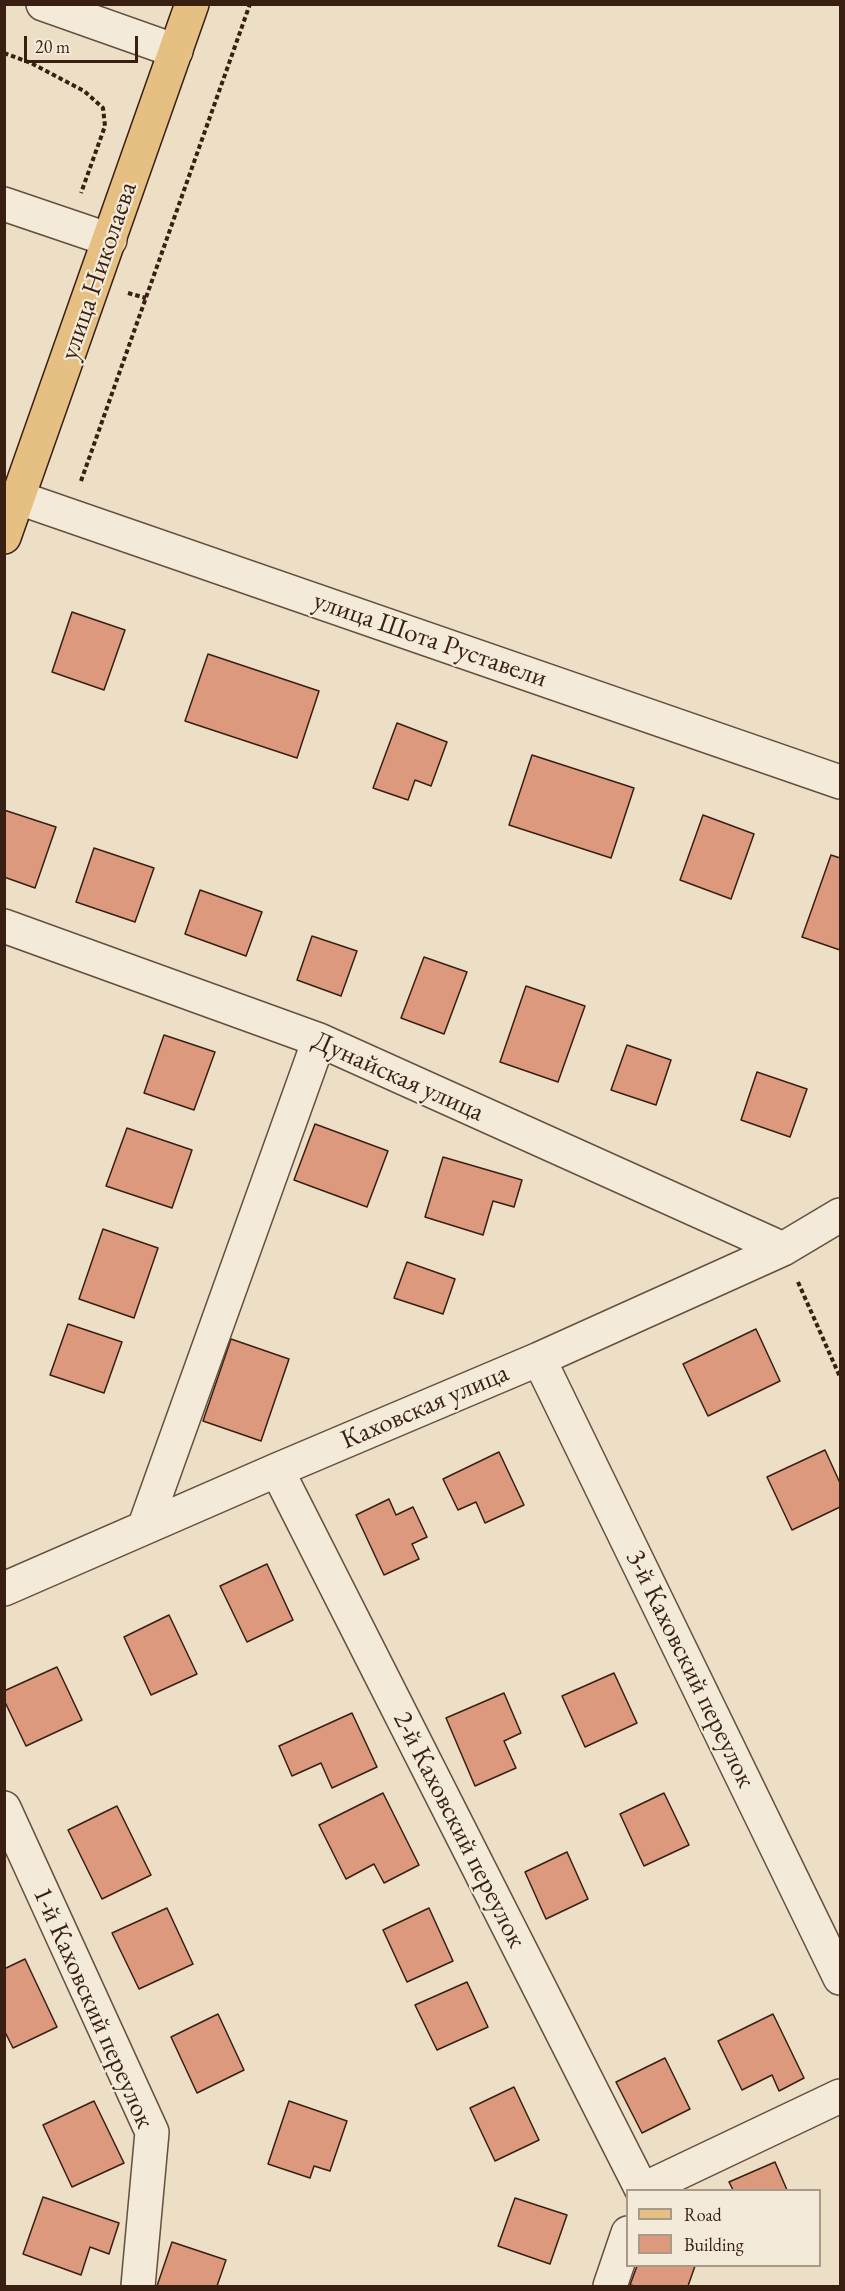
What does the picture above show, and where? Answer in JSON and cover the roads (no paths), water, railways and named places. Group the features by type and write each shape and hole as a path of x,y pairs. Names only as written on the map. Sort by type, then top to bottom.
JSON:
{"main road":[{"name":"улица Николаева","path":"4,537 192,4"}],"street":[{"path":"43,4 176,51"},
{"path":"4,204 110,240"},
{"name":"улица Шота Руставели","path":"19,498 840,782"},
{"name":"Дунайская улица","path":"4,926 319,1040 783,1249"},
{"path":"144,1528 319,1040"},
{"name":"Каховская улица","path":"4,1589 539,1359 783,1249 840,1215"},
{"name":"3-й Каховский переулок","path":"539,1359 840,1978"},
{"name":"2-й Каховский переулок","path":"277,1470 641,2189"},
{"name":"1-й Каховский переулок","path":"4,1808 152,2132 138,2286"},
{"path":"644,2189 840,2096"},
{"path":"610,2286 626,2236"}]}
